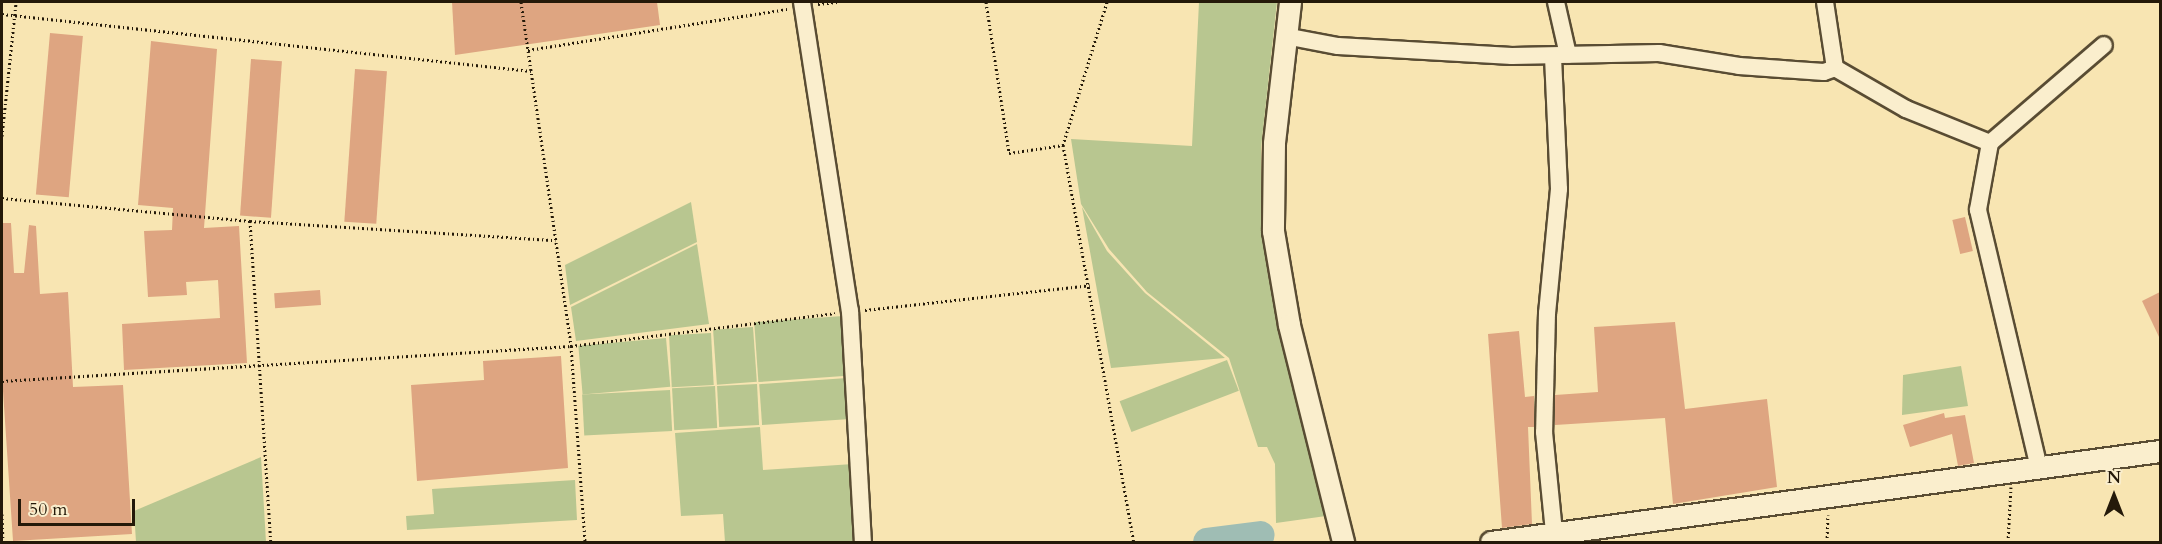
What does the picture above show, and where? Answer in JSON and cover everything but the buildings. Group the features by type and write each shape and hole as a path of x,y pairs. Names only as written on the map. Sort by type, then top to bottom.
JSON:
{"street":[{"path":"1290,2 1274,143 1273,231 1289,325 1343,543"},
{"path":"1554,533 1544,432 1547,313 1559,189 1561,56 1556,2"},
{"path":"1825,2 1835,68"},
{"path":"803,4 850,311 863,543"},
{"path":"1285,36 1338,46 1561,56 1659,53 1738,66 1824,72 1835,68 1906,109 1990,143"},
{"path":"2038,468 1978,210 1990,143 2104,45"},
{"path":"1491,543 2160,452"}],"path":[{"path":"2,136 16,2"},
{"path":"521,2 571,346 585,543"},
{"path":"528,50 803,4 837,2"},
{"path":"986,2 1009,153 1063,145"},
{"path":"1107,2 1063,145 1090,285 1134,540"},
{"path":"2,14 531,71"},
{"path":"2,198 250,221 555,240"},
{"path":"250,221 271,543"},
{"path":"2,381 260,367 571,346 850,311 1090,285"},
{"path":"2008,543 2010,473"},
{"path":"1827,543 1829,498"},
{"path":"2,514 3,543"}],"green space":[{"path":"1199,2 1277,2 1261,148 1261,223 1326,516 1276,523 1275,464 1267,447 1258,447 1229,358 1147,292 1109,249 1081,204 1071,139 1192,146"},
{"path":"691,202 697,242 570,305 565,265"},
{"path":"1082,207 1107,251 1145,293 1225,358 1111,368"},
{"path":"697,244 709,324 576,341 571,307"},
{"path":"843,316 847,376 758,382 754,322"},
{"path":"753,327 757,382 717,385 713,330"},
{"path":"711,333 714,385 672,387 669,335"},
{"path":"666,338 670,387 583,394 578,346"},
{"path":"1227,360 1239,391 1131,432 1120,401"},
{"path":"1961,366 1968,406 1902,415 1903,375"},
{"path":"847,378 850,419 762,425 759,384"},
{"path":"757,384 759,425 719,427 717,386"},
{"path":"715,386 717,428 674,430 672,388"},
{"path":"670,390 672,431 584,436 582,395"},
{"path":"760,427 763,470 853,464 858,542 725,542 723,514 681,516 675,433"},
{"path":"261,457 266,542 136,542 134,511"},
{"path":"575,480 577,520 407,530 406,516 434,514 432,489"}],"waterway":[{"path":"1207,542 1261,535"}]}
